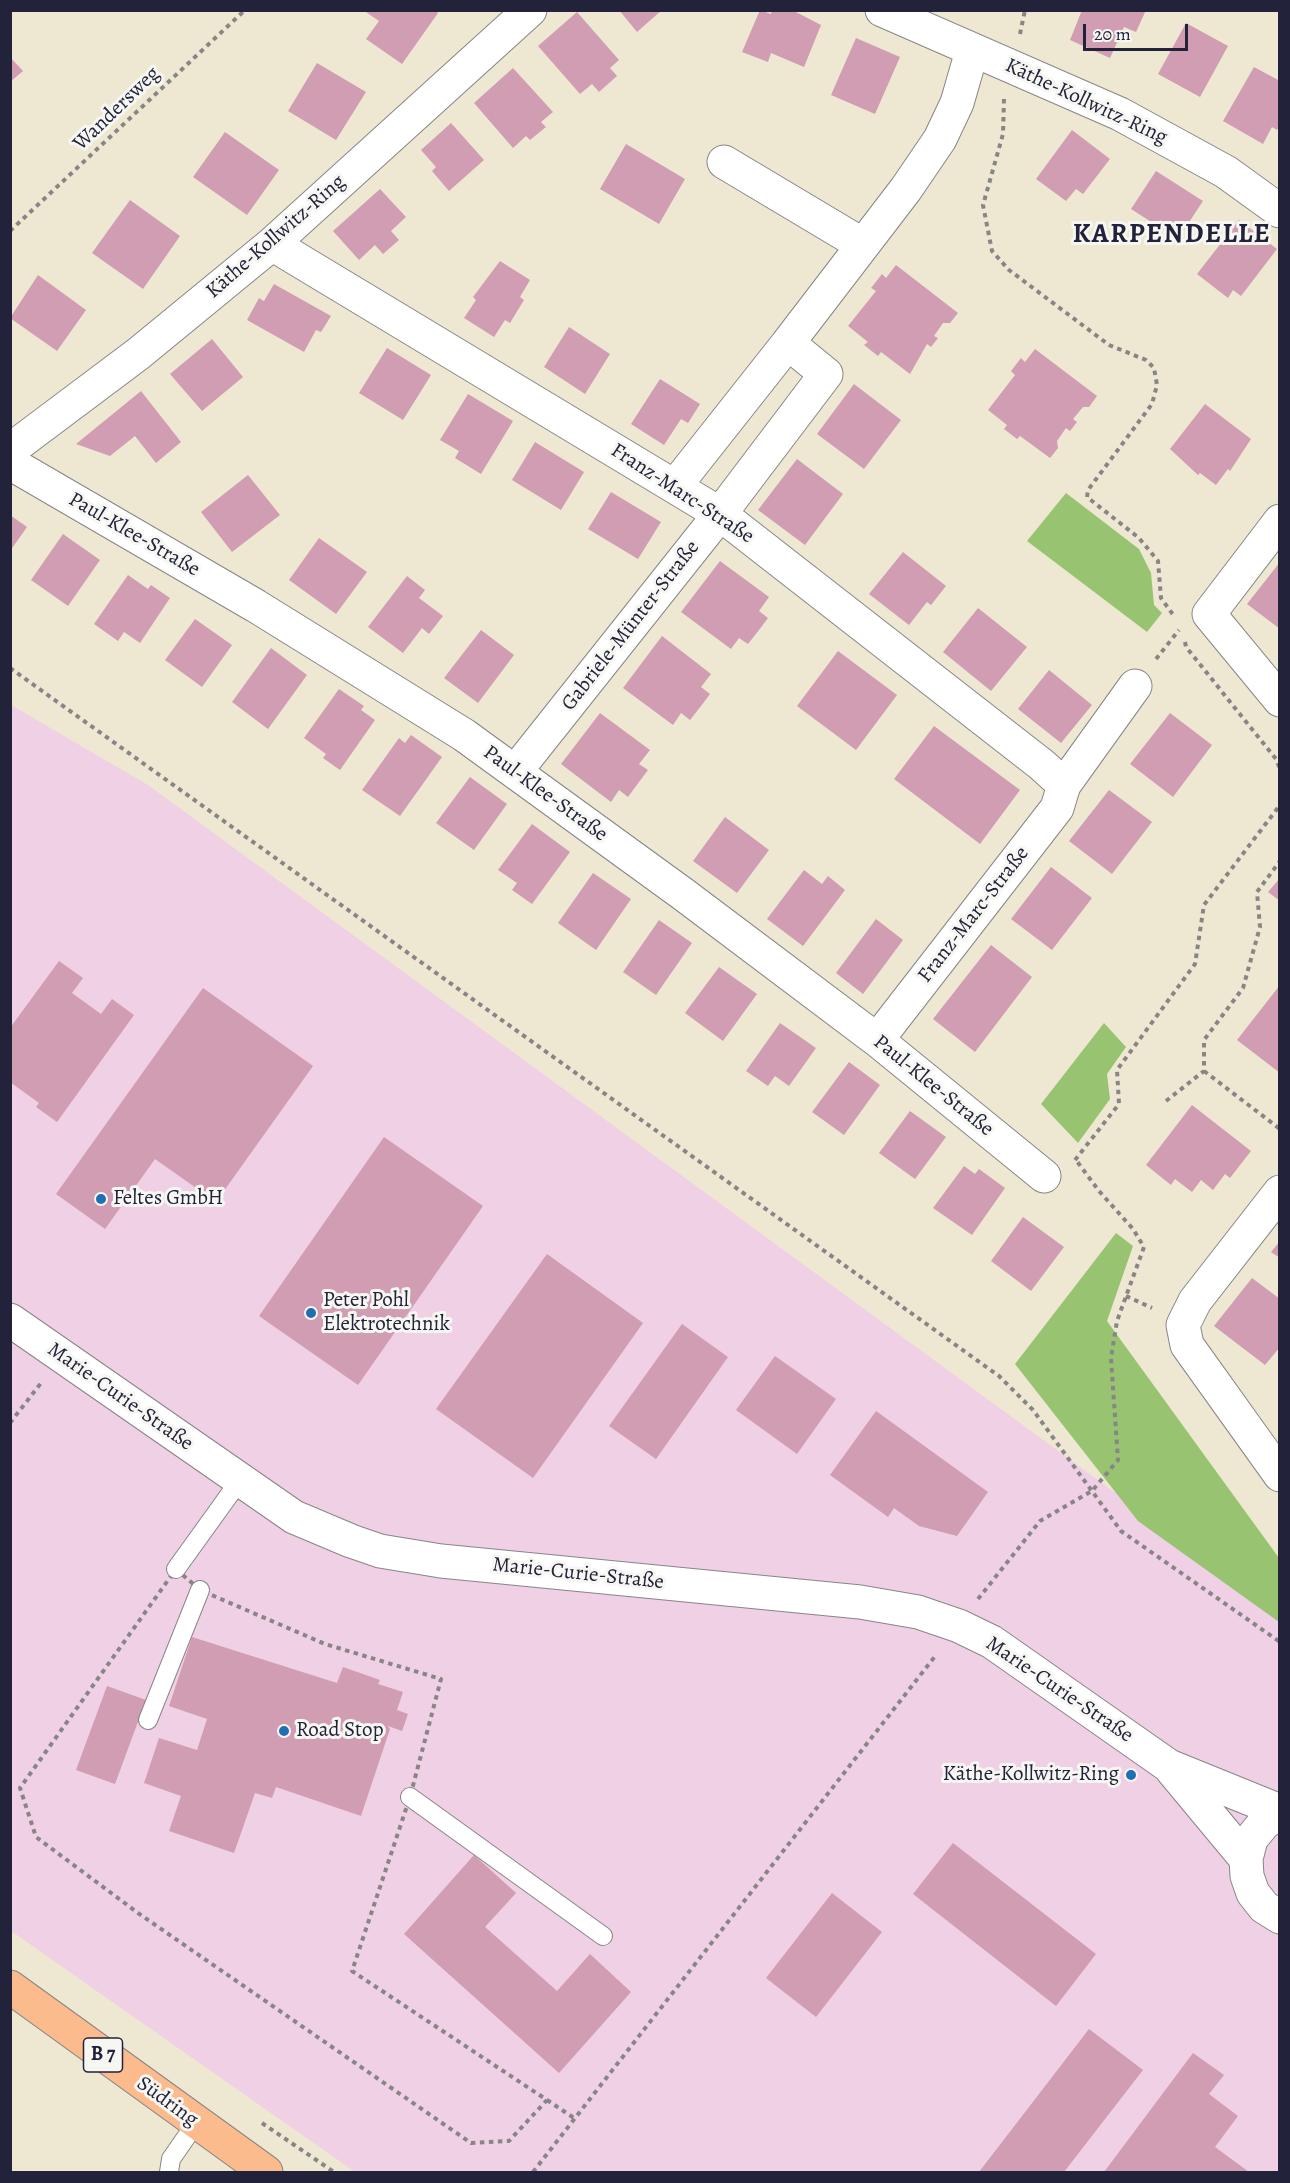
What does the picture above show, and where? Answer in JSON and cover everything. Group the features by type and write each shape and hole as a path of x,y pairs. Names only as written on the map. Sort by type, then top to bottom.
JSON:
{"main road":[{"name":"Südring","path":"10,1987 266,2172"}],"street":[{"name":"Käthe-Kollwitz-Ring","path":"10,450 138,354 272,244 530,10"},
{"name":"Käthe-Kollwitz-Ring","path":"882,10 1120,114 1226,172 1280,211"},
{"path":"675,486 863,245 940,139 983,55"},
{"path":"724,162 863,245"},
{"name":"Franz-Marc-Straße","path":"272,244 720,514 1042,765 1064,785"},
{"name":"Gabriele-Münter-Straße","path":"515,772 720,514 826,374 788,343"},
{"name":"Paul-Klee-Straße","path":"10,463 256,606 464,735 683,894 877,1040 1044,1176"},
{"path":"1280,521 1195,620 1280,700"},
{"name":"Franz-Marc-Straße","path":"877,1040 1057,808 1064,785 1135,686"},
{"path":"1280,1192 1195,1301 1183,1325 1187,1345 1280,1475"},
{"name":"Marie-Curie-Straße","path":"10,1320 294,1517 380,1551 441,1561 860,1602 918,1612 959,1626 992,1642 1169,1766 1280,1812"},
{"name":"Marie-Curie-Straße","path":"1169,1766 1246,1859"},
{"path":"1279,1917 1264,1907 1253,1893 1247,1876 1246,1859 1251,1839 1264,1823 1280,1812"}],"lane":[{"path":"176,1569 240,1480"},
{"path":"148,1720 200,1590"},
{"path":"410,1797 603,1936"},
{"path":"169,2172 171,2159 196,2123"}],"path":[{"name":"Wandersweg","path":"10,231 245,10"},
{"path":"983,55 1004,92 1003,134 982,205 992,251 1009,270 1109,345 1146,360 1154,368 1157,385 1152,404 1088,490 1087,497 1139,538 1158,561 1161,598 1195,620"},
{"path":"1135,686 1195,620"},
{"path":"1195,620 1186,647 1276,759 1280,769"},
{"path":"10,668 989,1369 1033,1410 1121,1531 1280,1642"},
{"path":"1044,1176 1076,1160 1119,1104 1117,1070 1196,964 1204,905 1280,805"},
{"path":"1204,1071 1204,1041 1243,988 1260,927 1257,891 1280,861"},
{"path":"1166,1101 1204,1071"},
{"path":"1204,1071 1280,1129"},
{"path":"532,2172 959,1626 993,1576 1040,1521 1092,1491 1118,1460 1111,1358 1117,1321 1144,1247 1133,1228 1099,1191 1076,1160"},
{"path":"10,1423 61,1356"},
{"path":"547,2100 509,2141 471,2143 138,1913 36,1837 20,1788 176,1569 200,1590 325,1644 441,1679 410,1797 352,1971 547,2100 574,2118"}],"shaded area":[{"path":"11,705 148,785 1139,1510 1279,1607 1279,2172 355,2172 11,1931"}],"green space":[{"path":"1066,493 1139,549 1151,573 1154,605 1162,613 1147,632 1027,541"},
{"path":"1104,1023 1126,1047 1107,1074 1110,1099 1078,1143 1041,1104"},
{"path":"1116,1233 1133,1246 1107,1321 1279,1558 1279,1622 1138,1521 1015,1364"}],"building":[{"path":"363,10 435,10 438,13 402,64 366,39 379,21"},
{"path":"619,10 662,10 637,32"},
{"path":"760,10 771,14 772,10 792,10 821,25 804,67 771,53 768,62 742,52"},
{"path":"1082,10 1146,10 1136,32 1124,27 1110,58 1070,40"},
{"path":"577,12 619,60 610,68 617,76 599,92 592,84 580,94 538,46"},
{"path":"1186,23 1228,46 1200,97 1158,74"},
{"path":"856,38 900,57 875,114 831,95"},
{"path":"10,57 23,71 10,82"},
{"path":"317,63 366,92 336,140 288,111"},
{"path":"1254,67 1280,81 1280,125 1277,130 1272,127 1263,144 1223,121"},
{"path":"513,68 553,112 541,122 546,127 530,140 526,136 513,148 474,103"},
{"path":"451,123 484,160 449,191 432,171 436,167 421,150"},
{"path":"1072,130 1110,159 1083,194 1076,189 1066,201 1036,179"},
{"path":"225,132 279,170 247,215 193,177"},
{"path":"626,144 685,179 659,224 600,189"},
{"path":"1156,171 1203,201 1178,239 1131,209"},
{"path":"380,189 406,217 391,231 399,240 383,254 375,245 359,260 333,231"},
{"path":"130,200 180,236 143,289 92,253"},
{"path":"1239,220 1277,249 1241,296 1233,290 1228,298 1197,274"},
{"path":"500,261 530,280 520,297 524,300 510,323 505,320 494,337 464,318 476,300 473,297"},
{"path":"896,265 958,313 950,323 943,323 934,336 938,338 931,347 927,344 910,374 881,352 878,356 864,345 868,342 848,326 876,291 871,288 882,274 886,278"},
{"path":"38,275 86,310 57,351 10,318"},
{"path":"274,284 331,316 321,332 316,330 304,352 247,320 259,298 264,301"},
{"path":"569,327 610,354 585,394 544,367"},
{"path":"212,339 243,377 202,411 170,374"},
{"path":"387,348 431,375 403,420 359,393"},
{"path":"1035,349 1097,396 1089,407 1083,407 1073,419 1077,422 1070,431 1066,428 1057,441 1058,448 1050,458 1020,436 1017,439 1004,429 1007,425 988,410 1015,375 1011,371 1021,358 1025,362"},
{"path":"660,379 700,404 688,423 681,419 664,445 631,424"},
{"path":"854,384 901,420 864,469 817,434"},
{"path":"141,391 181,442 156,463 135,436 110,456 76,444"},
{"path":"468,394 513,421 481,474 455,458 459,451 440,440"},
{"path":"1205,404 1251,439 1230,471 1228,469 1216,485 1200,473 1198,475 1170,449"},
{"path":"535,442 584,472 561,510 512,480"},
{"path":"797,459 843,494 805,545 758,510"},
{"path":"248,475 280,515 232,552 201,512"},
{"path":"611,492 661,522 638,559 588,529"},
{"path":"10,515 27,527 10,551"},
{"path":"63,534 100,560 68,606 31,580"},
{"path":"319,538 367,572 336,614 289,580"},
{"path":"903,552 946,586 931,605 927,602 909,625 869,594"},
{"path":"720,561 769,597 759,611 768,618 748,644 739,638 731,649 681,612"},
{"path":"1280,562 1280,629 1247,604"},
{"path":"128,575 148,589 151,585 170,598 140,643 124,632 118,641 94,624"},
{"path":"407,576 425,590 419,598 443,616 429,634 422,628 403,653 368,627"},
{"path":"978,608 1027,647 991,691 943,652"},
{"path":"195,619 232,645 202,687 165,660"},
{"path":"481,630 514,655 478,703 444,678"},
{"path":"662,636 711,674 701,687 710,694 690,720 681,713 673,725 623,688"},
{"path":"271,648 307,675 268,729 232,702"},
{"path":"838,651 897,695 856,750 797,706"},
{"path":"1049,670 1092,705 1061,743 1018,709"},
{"path":"339,689 364,706 361,710 375,720 340,770 323,758 326,754 304,738"},
{"path":"600,713 650,750 639,764 648,770 628,797 619,790 611,802 561,764"},
{"path":"1170,713 1212,745 1173,797 1130,764"},
{"path":"934,726 1020,790 980,844 894,779"},
{"path":"411,735 442,757 400,816 362,790 399,738 405,743"},
{"path":"470,777 507,804 474,850 436,823"},
{"path":"1109,790 1152,822 1112,874 1069,841"},
{"path":"725,817 769,850 737,893 693,861"},
{"path":"532,824 570,852 532,904 512,890 517,883 498,870"},
{"path":"1051,867 1092,898 1052,950 1011,919"},
{"path":"804,870 822,884 828,876 845,890 803,946 767,919"},
{"path":"593,873 631,899 596,950 558,923"},
{"path":"1280,878 1280,901 1268,892"},
{"path":"876,919 903,940 863,994 836,973"},
{"path":"659,920 692,943 656,995 623,972"},
{"path":"991,945 1032,977 975,1052 933,1019"},
{"path":"59,961 83,978 72,993 101,1014 112,999 134,1015 57,1122 36,1107 39,1103 10,1082 10,1028"},
{"path":"719,967 757,994 723,1041 685,1013"},
{"path":"1280,985 1280,1073 1237,1040"},
{"path":"203,988 313,1066 216,1202 155,1159 105,1229 56,1194"},
{"path":"780,1023 816,1048 789,1086 775,1076 768,1086 746,1071"},
{"path":"849,1062 880,1085 844,1135 812,1112"},
{"path":"1192,1105 1251,1151 1230,1178 1225,1174 1213,1190 1201,1180 1192,1192 1175,1179 1171,1185 1146,1165"},
{"path":"910,1111 946,1137 915,1179 879,1153"},
{"path":"384,1137 483,1206 358,1385 259,1316"},
{"path":"964,1166 975,1174 979,1169 1005,1188 972,1235 933,1208"},
{"path":"1023,1217 1064,1247 1031,1291 991,1261"},
{"path":"1280,1241 1280,1258 1271,1252"},
{"path":"547,1254 643,1323 533,1478 436,1409"},
{"path":"1252,1278 1280,1299 1280,1347 1265,1365 1214,1326"},
{"path":"682,1324 728,1357 656,1459 609,1426"},
{"path":"775,1356 836,1399 797,1454 736,1410"},
{"path":"876,1411 988,1492 957,1536 919,1526 894,1508 888,1517 830,1475"},
{"path":"192,1637 337,1683 343,1667 380,1680 378,1684 403,1692 397,1710 408,1714 402,1731 388,1726 390,1729 361,1816 276,1787 272,1798 255,1793 234,1853 169,1831 181,1796 144,1783 159,1738 197,1750 207,1719 169,1706"},
{"path":"107,1686 146,1700 115,1784 76,1770"},
{"path":"953,1843 1096,1954 1056,2006 913,1894"},
{"path":"474,1855 516,1893 485,1927 557,1991 590,1954 631,1992 559,2073 404,1934"},
{"path":"832,1893 882,1932 816,2017 766,1978"},
{"path":"1089,2029 1143,2070 1064,2172 979,2172"},
{"path":"1193,2053 1224,2075 1209,2094 1238,2116 1215,2147 1249,2172 1104,2172"}],"place":[{"name":"Feltes GmbH","path":"101,1199"},
{"name":"Peter Pohl Elektrotechnik","path":"311,1313"},
{"name":"Road Stop","path":"284,1731"},
{"name":"Käthe-Kollwitz-Ring","path":"1131,1775"}],"district":[{"name":"KARPENDELLE","path":"1172,235"}]}
